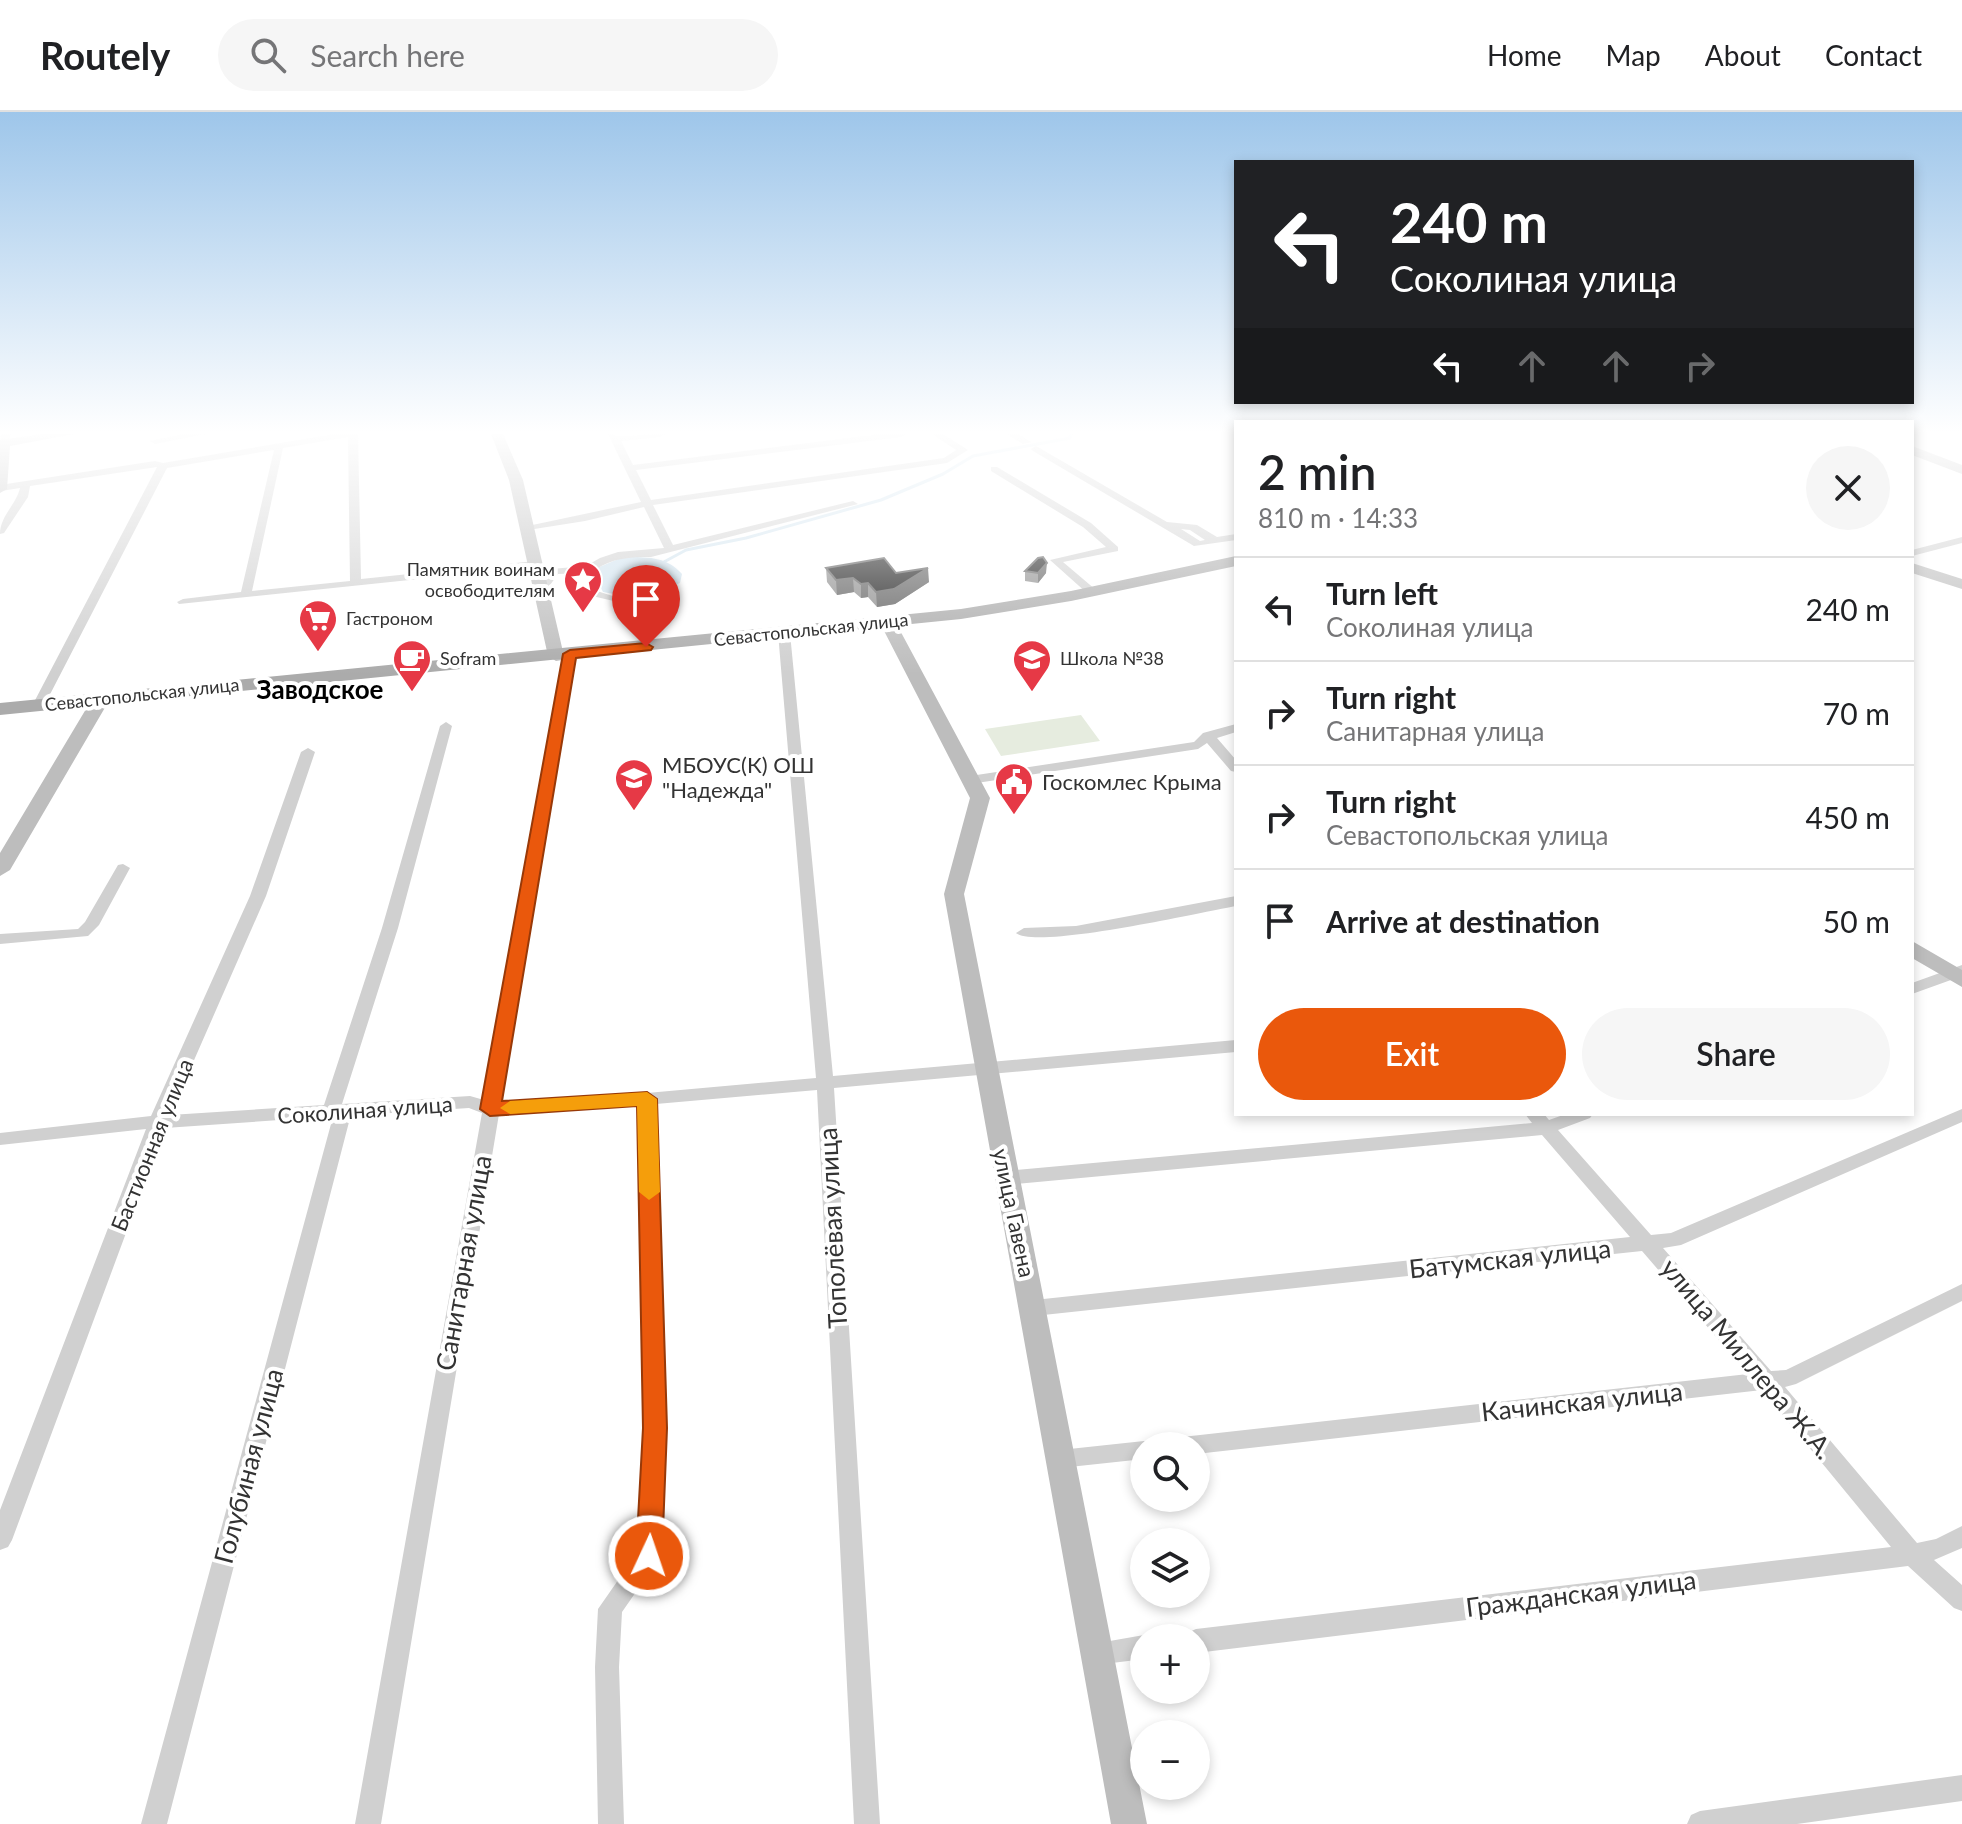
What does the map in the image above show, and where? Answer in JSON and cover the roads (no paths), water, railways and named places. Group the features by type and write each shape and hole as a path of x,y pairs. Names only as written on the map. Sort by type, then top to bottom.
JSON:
{"main road":[{"name":"Севастопольская улица","path":"0,709 888,623 1003,609 1234,561"}],"street":[{"path":"0,531 12,514"},
{"path":"38,706 134,514"},
{"path":"246,594 264,514"},
{"path":"354,514 356,583"},
{"path":"525,514 541,590 563,655"},
{"path":"528,527 607,514"},
{"path":"653,514 670,549"},
{"path":"541,590 555,571 589,569 601,560 626,553 651,554 813,514"},
{"path":"1069,514 1087,525 1114,549 1055,560 1092,592"},
{"path":"1146,514 1198,544 1234,537"},
{"path":"1914,552 1962,540"},
{"path":"183,602 535,564"},
{"path":"589,569 592,593 618,601"},
{"path":"1914,569 1962,584"},
{"name":"улица Гавена","path":"888,623 980,798 954,894 1129,1824"},
{"name":"Тополёвая улица","path":"784,633 825,1083 867,1824"},
{"name":"Санитарная улица","path":"368,1824 490,1109 563,655"},
{"path":"0,870 101,699"},
{"path":"330,1113 390,928 446,726"},
{"path":"970,780 1198,745 1208,736 1234,729"},
{"path":"1208,736 1234,766"},
{"name":"Бастионная улица","path":"0,1540 158,1122 258,896 308,752"},
{"path":"0,939 82,933 91,925 123,868"},
{"path":"1024,933 1076,931 1234,901"},
{"path":"1914,949 1959,975"},
{"path":"1914,988 1959,975"},
{"name":"Соколиная улица","path":"1,1141 158,1122 470,1102 490,1109 647,1099 1234,1046"},
{"path":"611,1824 607,1667 610,1609 649,1556 650,1542 655,1428 647,1099"},
{"name":"Голубиная улица","path":"154,1824 340,1122 330,1113"},
{"name":"Батумская улица","path":"1034,1308 1650,1245 1674,1240 1962,1115"},
{"path":"1006,1178 1571,1116"},
{"name":"улица Миллера Ж.А.","path":"1540,1121 1768,1382 1912,1555 1962,1600"},
{"name":"Качинская улица","path":"1210,1443 1789,1378 1962,1292"},
{"path":"1060,1459 1130,1452"},
{"name":"Гражданская улица","path":"1210,1639 1912,1555 1941,1548 1962,1536"},
{"path":"1096,1653 1130,1649"},
{"path":"1700,1824 1962,1788"}],"water":[{"path":"623,557 655,559 670,564 682,574 680,583 642,594 603,592 597,580 597,568"}],"waterway":[{"path":"662,563 686,550 746,538 832,514"}],"place":[{"name":"Памятник воинам освободителям","path":"583,614"},
{"name":"Гастроном","path":"318,653"},
{"name":"Sofram","path":"412,693"},
{"name":"Школа №38","path":"1032,693"},
{"name":"МБОУС(К) ОШ \"Надежда\"","path":"634,812"},
{"name":"Госкомлес Крыма","path":"1014,816"}],"district":[{"name":"Заводское","path":"320,690"}]}
